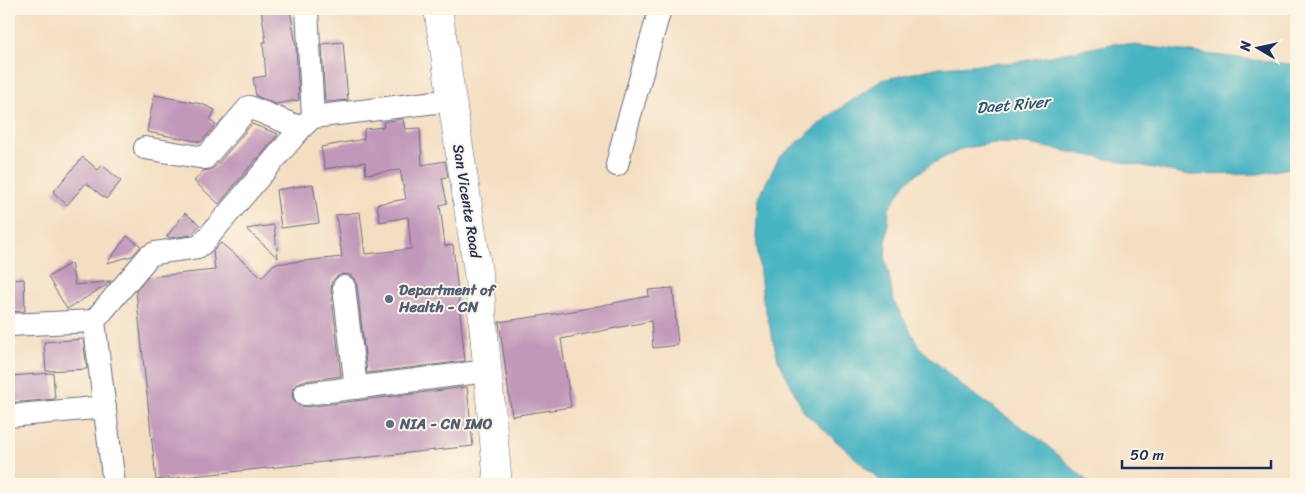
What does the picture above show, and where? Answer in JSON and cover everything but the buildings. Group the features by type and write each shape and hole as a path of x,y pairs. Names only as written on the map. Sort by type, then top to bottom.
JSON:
{"main road":[{"name":"San Vicente Road","path":"438,9 479,279 498,484"}],"street":[{"path":"9,325 94,321 149,256 155,253 198,248 307,122 307,9"},
{"path":"617,165 660,9"},
{"path":"145,148 205,158 249,107 307,122 452,100"},
{"path":"344,287 356,388"},
{"path":"94,321 114,484"},
{"path":"305,394 487,371"},
{"path":"9,416 105,407"}],"water":[{"name":"Daet River","path":"1117,43 1296,65 1296,167 1258,174 1190,175 1029,144 993,143 962,149 933,163 906,182 889,209 885,256 894,302 920,348 962,386 1043,442 1091,484 884,484 804,412 778,359 763,300 756,237 758,198 779,158 829,116 882,80 940,67 1018,62"}],"place":[{"name":"Department of Health - CN","path":"389,299"},
{"name":"NIA - CN IMO","path":"390,424"}]}
